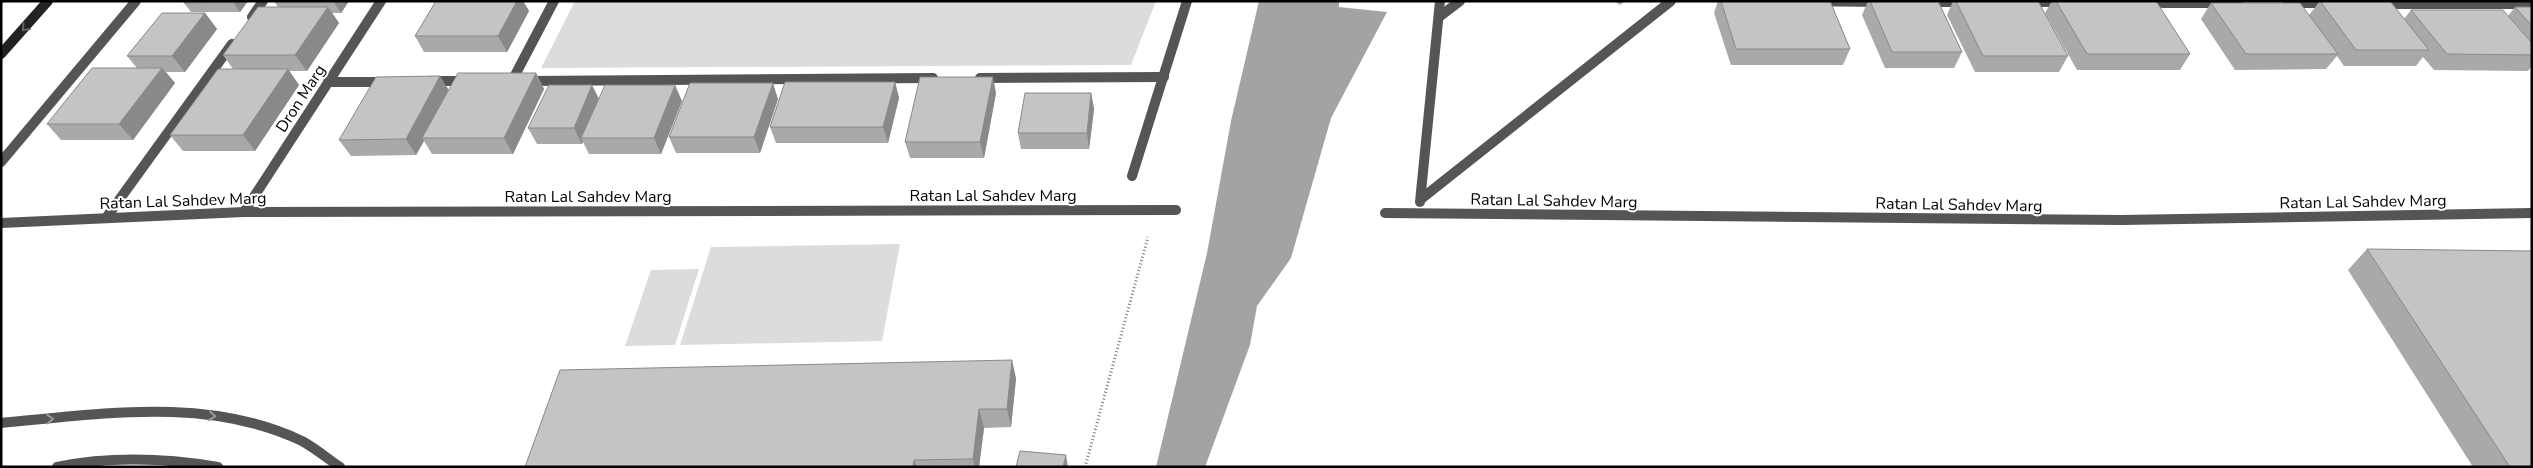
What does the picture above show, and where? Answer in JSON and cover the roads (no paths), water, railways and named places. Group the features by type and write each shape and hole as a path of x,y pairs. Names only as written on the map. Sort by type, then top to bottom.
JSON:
{"main road":[{"path":"1,54 48,1"}],"street":[{"path":"1,162 136,1"},
{"path":"106,218 263,1"},
{"name":"Dron Marg","path":"244,212 381,1"},
{"path":"554,1 508,81 947,78"},
{"path":"1132,176 1187,1"},
{"path":"1420,206 1440,1"},
{"path":"1439,17 1460,1"},
{"path":"1420,206 1671,1"},
{"path":"1797,1 1886,2"},
{"path":"1916,2 1976,2"},
{"path":"2015,2 2075,2"},
{"path":"2134,3 2244,3"},
{"path":"2274,3 2343,3"},
{"path":"2373,4 2532,4"},
{"path":"967,78 1164,77"},
{"path":"415,81 474,81"},
{"path":"328,82 396,82"},
{"name":"Ratan Lal Sahdev Marg","path":"1385,214 1420,206 2122,220 2532,213"},
{"name":"Ratan Lal Sahdev Marg","path":"1,223 244,212 1176,210"},
{"path":"1,423 140,413 190,413 232,418 288,435 327,456 340,467"},
{"path":"57,467 74,463 128,458 180,460 218,467"}]}
